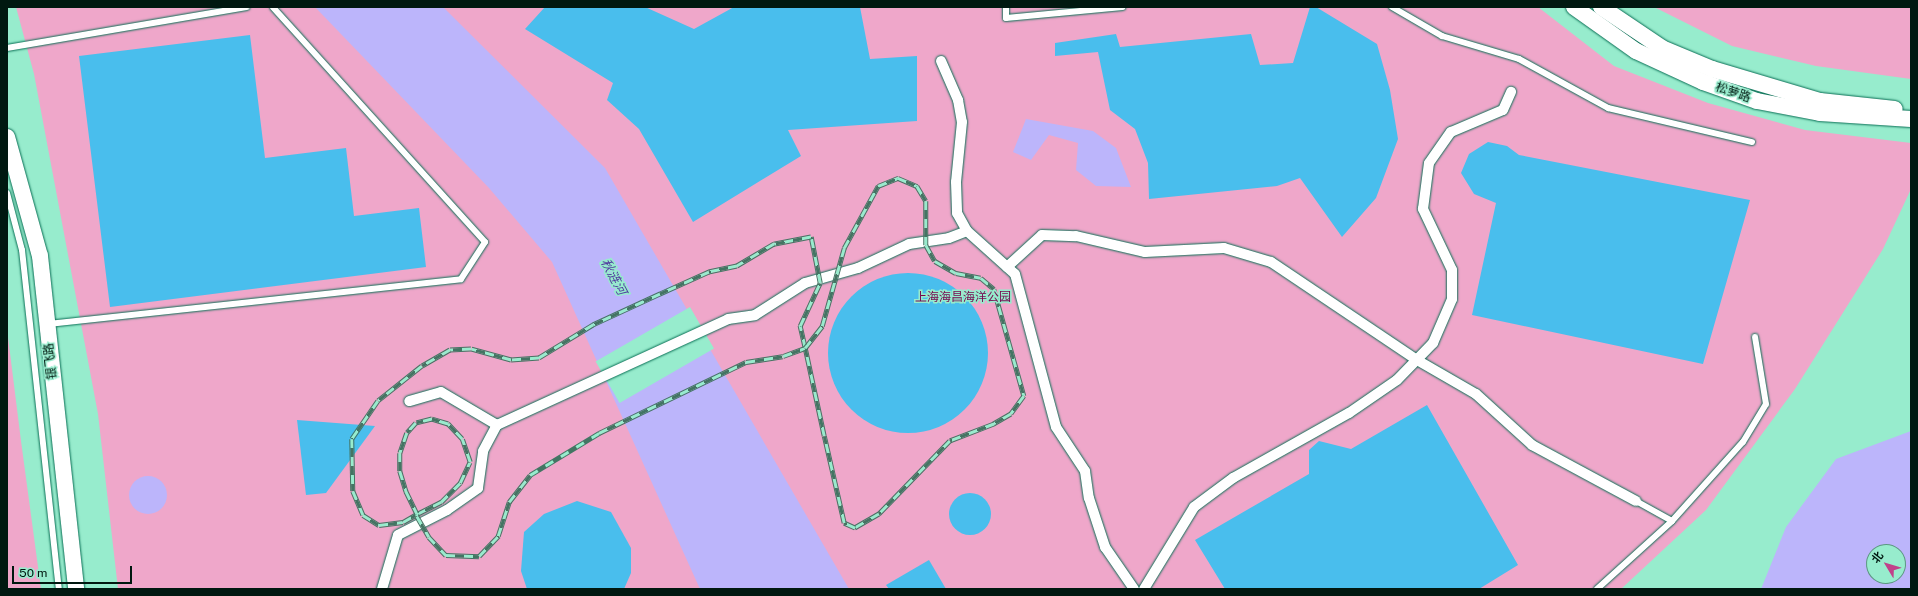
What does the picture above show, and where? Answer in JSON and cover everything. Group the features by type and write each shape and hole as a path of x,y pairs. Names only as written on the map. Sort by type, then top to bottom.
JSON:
{"street":[{"name":"松萝路","path":"1574,7 1636,50 1703,82 1758,101 1820,113 1911,119"},
{"name":"松萝路","path":"1601,7 1662,48 1764,86 1820,101 1911,110"},
{"path":"941,61 958,100 962,122 956,182 957,213 967,231 1015,274 1056,427 1085,471 1089,498 1105,547 1134,589"},
{"path":"1144,589 1194,507 1233,478 1349,413 1397,380 1433,343 1452,299 1452,270 1423,209 1429,164 1451,132 1503,110 1511,92"},
{"name":"银飞路","path":"7,137 40,256 76,589"},
{"path":"382,589 398,535 447,510 478,488 483,451 497,426 591,384 728,319 755,315 805,283 858,268 909,244 949,238 967,231"},
{"path":"1007,267 1042,235 1076,236 1145,252 1224,248 1271,262 1417,360 1476,394 1532,445 1636,501"},
{"path":"409,401 441,392 497,426"}],"lane":[{"path":"7,48 247,7"},
{"path":"47,324 461,279 485,242 273,7"},
{"path":"1006,7 1006,18 1122,7"},
{"path":"1392,7 1442,36 1519,59 1608,108 1752,142"},
{"path":"7,193 22,250 59,589"},
{"path":"1597,589 1672,521 1743,442 1766,404 1755,337"},
{"path":"1636,501 1672,521"}],"green space":[{"name":"上海海昌海洋公园","path":"16,7 1538,7 1614,66 1708,103 1805,130 1911,143 1911,189 1883,249 1795,389 1706,510 1621,589 118,589 98,414 34,74"},
{"path":"1654,7 1911,7 1911,79 1816,66 1732,46"},
{"path":"7,329 21,441 41,589 7,589"}],"water":[{"name":"秋涟河","path":"315,7 443,7 605,168 849,589 700,589 552,262 489,188"},
{"path":"1026,119 1093,131 1116,148 1131,187 1096,186 1076,170 1078,143 1049,135 1031,160 1013,152"},
{"path":"1911,431 1911,589 1761,589 1786,527 1836,459"},
{"path":"144,476 152,476 162,481 166,488 166,502 162,509 152,514 144,514 134,509 132,506 129,499 129,491 134,481 137,479"}],"pier":[{"path":"690,307 714,349 620,403 596,362"}],"building":[{"path":"545,7 645,7 694,29 734,7 860,7 870,59 917,56 917,121 788,130 801,156 693,222 639,129 607,100 613,83 525,29"},
{"path":"1310,7 1316,7 1377,44 1390,90 1398,139 1376,198 1342,237 1300,178 1277,186 1149,199 1148,163 1135,129 1110,110 1098,52 1055,56 1055,43 1116,34 1120,47 1251,34 1260,65 1293,63"},
{"path":"250,35 265,158 346,148 354,216 419,208 426,267 110,307 79,56"},
{"path":"1488,142 1507,146 1519,155 1750,200 1703,364 1472,315 1496,203 1474,194 1461,173 1469,154"},
{"path":"916,273 931,276 946,282 965,296 975,308 982,322 987,337 987,369 982,384 975,398 965,410 953,420 931,430 916,433 900,433 885,430 863,420 851,410 841,398 829,369 828,345 831,330 841,308 851,296 863,286 892,274"},
{"path":"1427,405 1518,565 1479,589 1225,589 1195,540 1309,474 1309,450 1319,441 1351,449"},
{"path":"297,420 375,426 326,493 306,495"},
{"path":"970,493 985,499 991,514 985,529 970,535 955,529 949,514 955,499"},
{"path":"577,501 611,512 631,548 631,573 624,589 527,589 521,571 524,532 544,514"},
{"path":"929,560 946,589 889,589 886,585"}],"railway":[{"path":"926,245 926,201 917,186 898,178 878,186 844,248 822,326 805,348 783,356 746,362 599,433 530,475 509,502 498,536 479,556 446,555 429,537 417,516 417,514 406,491 400,471 400,453 407,433 416,423 432,419 448,424 462,439 470,462 460,483 441,502 417,514 403,522 379,525 363,515 353,491 352,439 378,401 422,366 450,350 471,349 511,360 539,358 593,325 709,272 737,266 774,244 811,237 820,283 800,326 805,348 824,436 844,523 855,528 879,514 950,441 994,424 1011,414 1024,396 994,289 981,278 956,273 935,261 926,245"}]}
